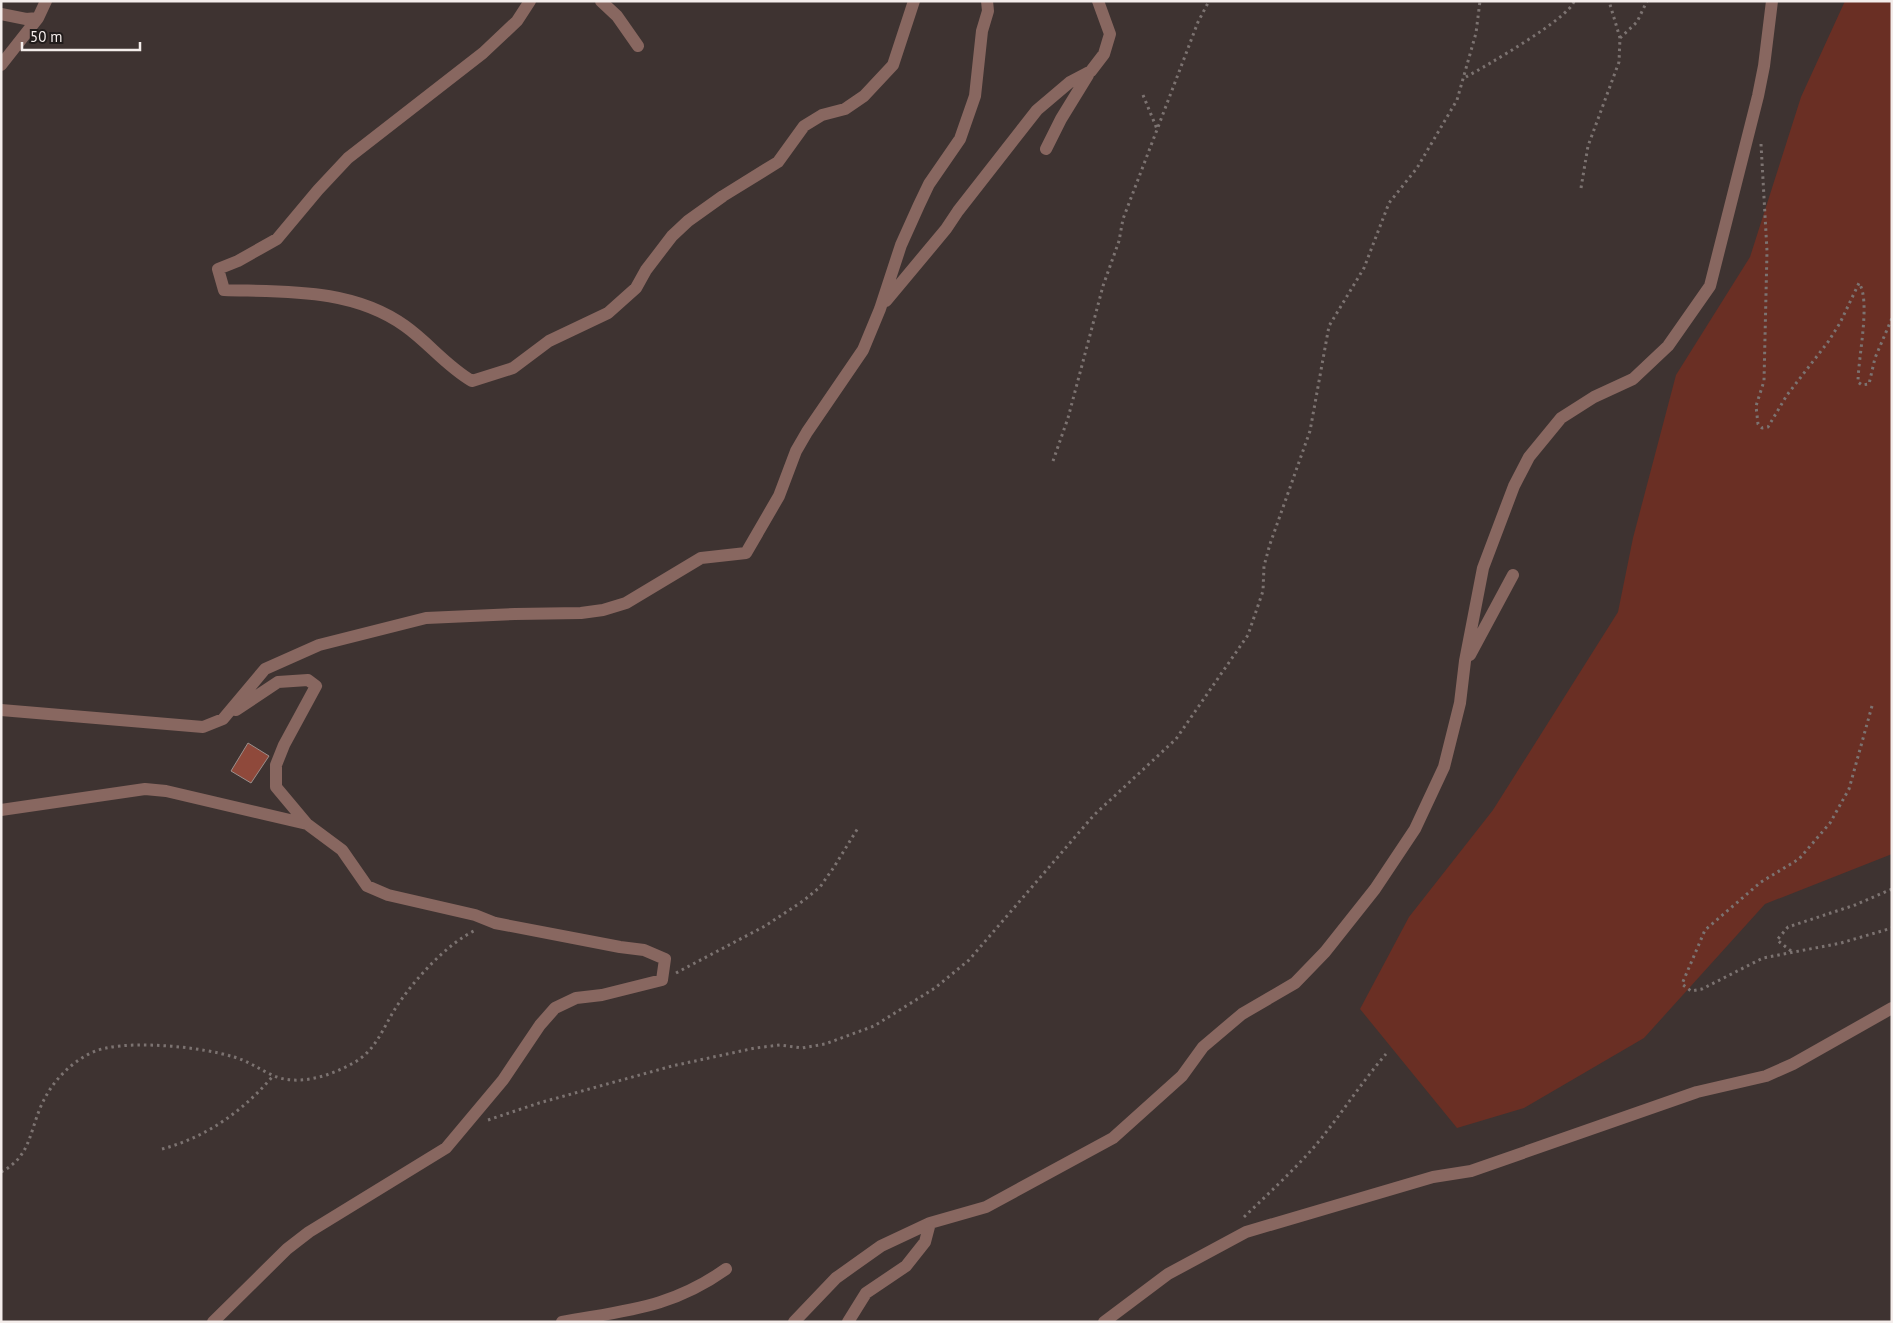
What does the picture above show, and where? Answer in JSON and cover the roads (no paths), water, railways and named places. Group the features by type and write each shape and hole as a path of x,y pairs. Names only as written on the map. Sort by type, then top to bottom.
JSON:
{"street":[{"path":"1,65 38,18 46,1"},
{"path":"530,1 517,21 483,53 348,158 277,239 238,261 218,269 224,290 322,294 367,306 406,326 454,370 472,381 513,368 549,342 608,313 636,288 646,270 672,236 688,221 722,196 778,162 804,126 822,115 845,109 864,96 894,65 914,1"},
{"path":"601,1 617,16 638,46"},
{"path":"223,719 265,669 319,645 426,618 515,614 581,614 603,610 626,603 702,558 746,553 779,496 796,451 863,350 880,309 901,245 929,184 960,139 974,96 982,31 988,11 987,1"},
{"path":"1046,149 1069,104 1104,54 1110,34 1098,1"},
{"path":"794,1322 836,1278 881,1246 930,1223 986,1207 1113,1138 1182,1076 1203,1047 1242,1014 1295,983 1325,952 1375,889 1415,829 1444,767 1460,703 1465,661 1483,568 1514,486 1529,457 1560,418 1594,397 1633,379 1668,346 1710,286 1758,96 1764,66 1772,1"},
{"path":"1,14 26,19 38,18"},
{"path":"880,309 892,292 946,229 1037,110 1070,82 1091,71"},
{"path":"1465,661 1478,643 1513,575"},
{"path":"1,710 203,727 223,719 278,682 308,680 316,686 306,708 287,738 276,765 276,787 307,824 342,850 367,886 388,895 475,916 495,923 620,948 644,950 666,958 662,980 602,995 576,998 555,1008 540,1025 503,1080 446,1148 309,1232 286,1249 214,1322"},
{"path":"1,810 145,789 166,791 307,824"},
{"path":"1104,1322 1168,1274 1246,1232 1433,1177 1471,1171 1697,1092 1766,1076 1793,1064 1892,1008"},
{"path":"848,1322 866,1293 906,1266 925,1242 930,1223"},
{"path":"562,1322 626,1312 668,1301 708,1282 726,1269"}]}
